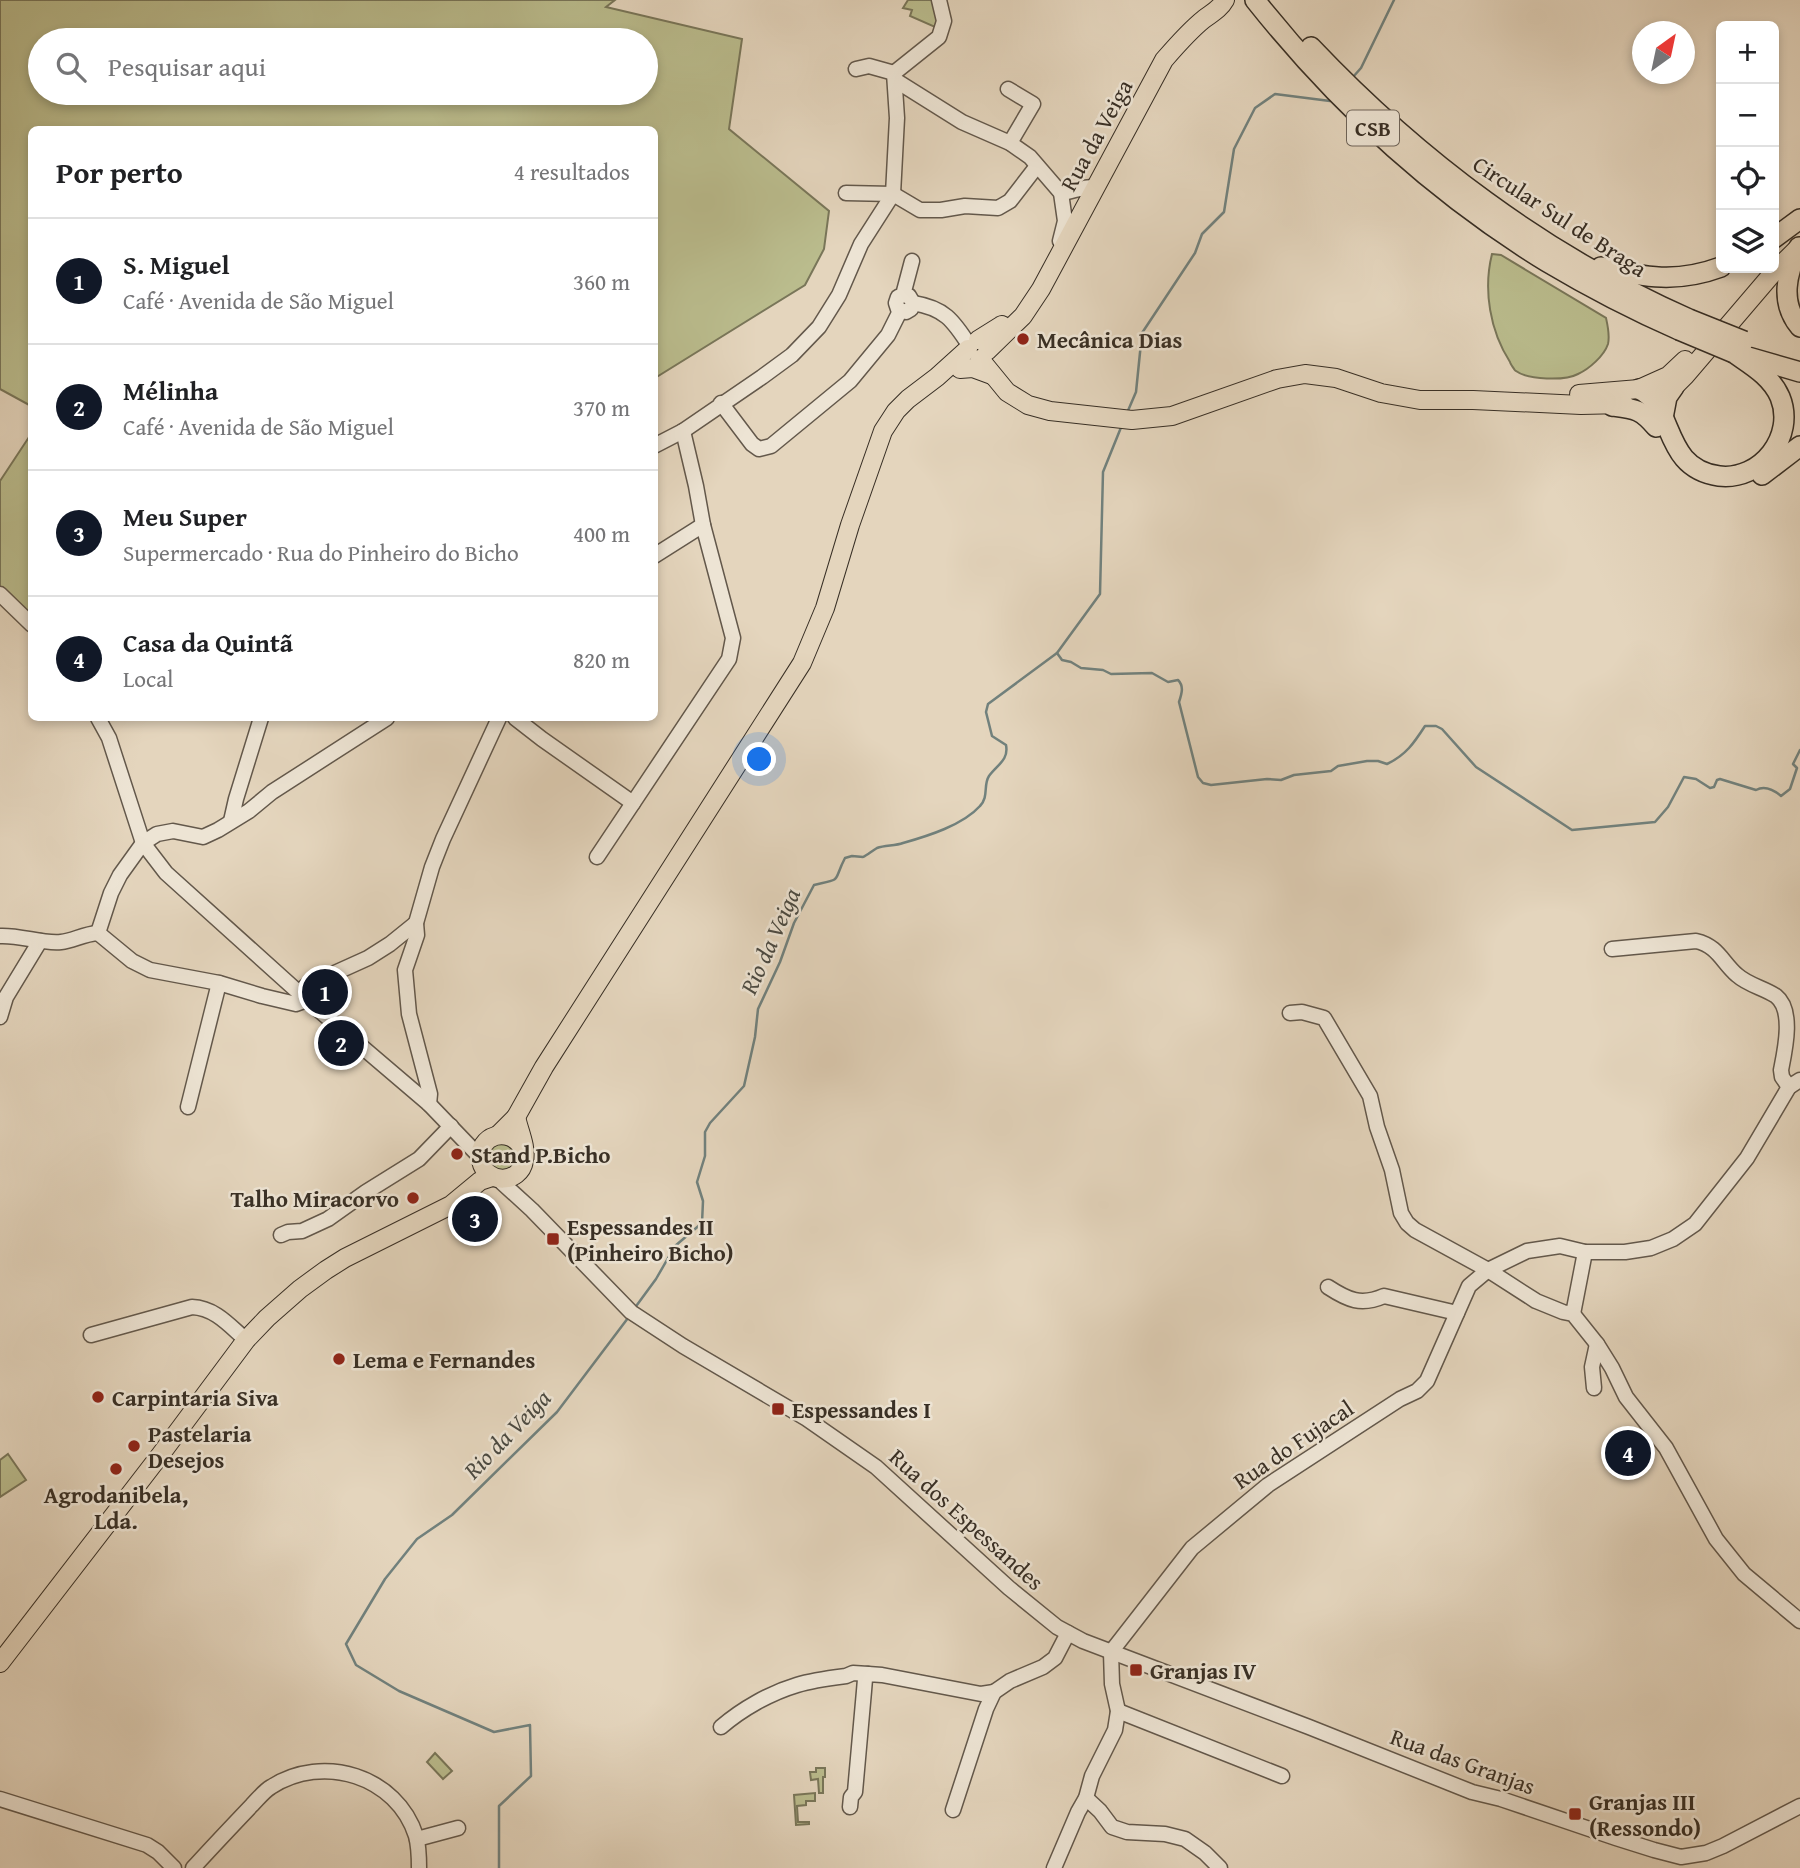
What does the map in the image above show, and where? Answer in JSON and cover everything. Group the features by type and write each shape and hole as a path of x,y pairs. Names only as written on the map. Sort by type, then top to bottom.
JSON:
{"highway":[{"name":"Circular Sul de Braga","path":"1255,0 1325,81 1368,124 1420,169 1513,230 1580,262 1684,324"},
{"name":"Circular Sul de Braga","path":"1270,0 1326,63 1380,115 1455,178 1544,260 1601,292 1800,372"},
{"path":"1779,234 1800,219"},
{"path":"1799,246 1790,266 1786,289 1790,312 1800,327"},
{"path":"1580,262 1632,275 1662,278 1699,274 1716,269"},
{"name":"Circular Sul de Braga","path":"1739,347 1800,360"},
{"path":"1656,389 1650,412 1694,466 1718,475 1741,474 1751,470 1769,457 1780,439 1784,417 1780,396 1767,377 1739,347"},
{"path":"1612,406 1636,409 1659,422 1671,456 1679,466 1712,484 1739,485 1751,480 1774,467 1800,446"}],"main road":[{"name":"Rua da Veiga","path":"978,350 1001,339 1023,316 1047,278 1164,60 1180,42 1221,7 1225,0"},
{"path":"1779,253 1800,226"},
{"path":"978,350 1007,392 1028,405 1050,411 1132,420 1172,416 1276,379 1305,374 1336,378 1381,393 1420,400 1612,406 1636,403 1701,358 1799,246"},
{"path":"1474,400 1656,389 1697,348 1762,273"},
{"name":"Rua da Veiga","path":"978,350 1028,307"},
{"path":"995,372 996,350 1001,339"},
{"path":"960,369 978,350"},
{"path":"460,1197 481,1159 485,1143 516,1117 544,1067 802,663 825,608 883,431 895,411 937,377 978,350"},
{"path":"937,377 960,369 973,368 995,372"},
{"path":"0,1663 246,1339 300,1289 326,1270 452,1205 480,1181 515,1176 521,1170 525,1157 516,1117"},
{"path":"495,1136 506,1135 514,1138 524,1150"},
{"path":"481,1159 483,1167 495,1178"}],"street":[{"path":"895,77 939,37 944,21 939,0"},
{"path":"856,69 869,66 895,77 962,122 1010,143 1030,157 1061,193 1065,221 1060,241 1063,246"},
{"path":"658,444 683,431 792,355 819,327 839,295 861,244 893,194 897,118 895,77"},
{"path":"1007,89 1032,104 1010,143"},
{"path":"846,193 893,194 920,210 965,206 998,208 1010,201 1037,166"},
{"path":"1061,193 1095,187"},
{"path":"722,403 752,444 759,449 771,446 850,381 888,335 905,303 912,261"},
{"path":"905,303 930,307 953,321 978,350"},
{"path":"597,857 729,659 733,638 703,525 683,431"},
{"path":"658,553 703,525"},
{"path":"0,594 28,621"},
{"path":"100,721 108,738 144,844 166,873 429,1104 481,1159"},
{"path":"231,821 260,721"},
{"path":"98,933 120,875 144,844 157,834 173,831 204,837 218,830 382,721"},
{"path":"429,1104 429,1094 409,1014 405,970 417,935 416,923 432,867 498,721"},
{"path":"519,721 634,803"},
{"path":"0,936 26,937 40,942 62,942 85,934 98,933 132,961 150,970 219,983 296,1004 303,996 306,986 368,958 416,923"},
{"path":"1488,1270 1527,1251 1560,1246 1585,1252 1625,1252 1651,1248 1673,1239 1695,1224 1747,1158 1795,1084 1782,1077 1781,1070 1787,1019 1785,1006 1776,996 1741,979 1712,947 1696,941 1612,949"},
{"path":"0,1017 6,997 40,942"},
{"path":"188,1107 219,983"},
{"path":"1324,1018 1325,1002"},
{"path":"1290,1013 1316,1014 1324,1018 1370,1096 1377,1127 1392,1170 1401,1213 1407,1223 1536,1301 1573,1314 1597,1344 1626,1397 1666,1448 1716,1539 1744,1574 1800,1621"},
{"path":"453,1128 470,1135 495,1136"},
{"path":"281,1235 302,1231 328,1219 419,1159 453,1128"},
{"path":"521,1170 520,1186 532,1210"},
{"name":"Rua dos Espessandes","path":"495,1178 532,1210 631,1311 683,1346 807,1419 876,1467 1009,1588 1057,1627 1111,1652"},
{"path":"1573,1314 1585,1252"},
{"name":"Rua do Fujacal","path":"1111,1652 1192,1548 1206,1535 1268,1485 1400,1399 1417,1391 1427,1381 1469,1286 1488,1270"},
{"path":"1328,1287 1358,1301 1374,1301 1384,1296 1457,1313"},
{"path":"91,1335 192,1307 202,1307 214,1312 246,1339"},
{"path":"1594,1388 1592,1367 1597,1344"},
{"path":"720,1727 748,1708 795,1685 846,1676 853,1672 883,1675 981,1694 994,1692 1055,1658 1068,1633"},
{"path":"1054,1868 1077,1812 1086,1798 1092,1776 1115,1730 1118,1712 1112,1684 1111,1652"},
{"name":"Rua das Granjas","path":"1111,1652 1472,1792 1681,1857 1706,1853 1800,1806"},
{"path":"849,1807 850,1797 855,1792 865,1679 868,1674"},
{"path":"953,1810 994,1692"},
{"path":"1118,1712 1282,1776"},
{"path":"193,1868 270,1787 301,1773 320,1770 352,1774 378,1786 398,1804 417,1839 419,1868"},
{"path":"1086,1798 1112,1827 1127,1832 1165,1834 1185,1839 1220,1868"},
{"path":"0,1799 147,1845 174,1868"},
{"path":"417,1839 458,1828"},
{"path":"1699,1868 1706,1853"}],"green space":[{"path":"0,0 615,0 606,7 742,39 729,129 829,211 824,249 805,285 658,376 658,126 28,126 28,404 0,389"},
{"path":"908,0 932,0 938,20 935,27 910,16 912,10 903,8"},
{"path":"1492,254 1501,255 1606,318 1608,344 1596,362 1578,374 1565,378 1537,378 1515,371 1497,337 1490,310 1488,282"},
{"path":"28,439 28,614 0,587 0,481"},
{"path":"502,1140 519,1152 512,1172 490,1169 488,1148"},
{"path":"8,1454 26,1480 0,1497 0,1460"},
{"path":"435,1753 452,1771 443,1779 427,1762"},
{"path":"816,1768 825,1768 823,1793 819,1793 818,1779 811,1780 810,1772 816,1772"},
{"path":"815,1793 815,1801 806,1801 806,1805 797,1806 798,1822 809,1824 796,1825 794,1795"}],"waterway":[{"name":"Rio da Veiga","path":"1353,77 1361,68 1394,0"},
{"name":"Rio da Veiga","path":"1127,413 1136,392 1142,333 1195,253 1202,234 1224,212 1234,149 1255,108 1275,94 1331,99"},
{"name":"Rio da Veiga","path":"634,1309 675,1246 702,1223 703,1201 697,1182 705,1156 705,1132 744,1086 758,1009 780,962 794,923 814,885 836,878 845,858 863,857 877,848 934,833 964,819 980,806 989,776 1006,755 1006,745 992,736 986,712 988,704 1057,653 1100,594 1103,472 1122,425"},
{"path":"1057,653 1062,660 1081,668 1103,670 1111,674 1152,673 1168,682 1178,680 1182,690 1179,702 1198,777 1203,783 1211,785 1281,780 1367,761 1387,764 1409,748 1425,726 1436,726 1442,729 1476,767 1572,830 1655,822 1668,807 1684,777 1696,779 1710,788 1720,779 1756,790 1769,789 1781,796 1790,789 1797,768 1793,764 1800,750"},
{"name":"Rio da Veiga","path":"499,1868 499,1806 531,1776 530,1725 494,1732 399,1691 356,1665 346,1644 385,1579 417,1539 452,1515 557,1412 628,1318"}],"place":[{"name":"Mecânica Dias","path":"1023,339"},
{"name":"S. Miguel","path":"325,992"},
{"name":"Mélinha","path":"341,1043"},
{"name":"Stand P.Bicho","path":"457,1154"},
{"name":"Talho Miracorvo","path":"413,1198"},
{"name":"Meu Super","path":"475,1219"},
{"name":"Espessandes II (Pinheiro Bicho)","path":"553,1239"},
{"name":"Lema e Fernandes","path":"339,1359"},
{"name":"Carpintaria Siva","path":"98,1397"},
{"name":"Espessandes I","path":"778,1409"},
{"name":"Pastelaria Desejos","path":"134,1446"},
{"name":"Casa da Quintã","path":"1628,1453"},
{"name":"Agrodanibela, Lda.","path":"116,1469"},
{"name":"Granjas IV","path":"1136,1670"},
{"name":"Granjas III (Ressondo)","path":"1575,1814"}]}
